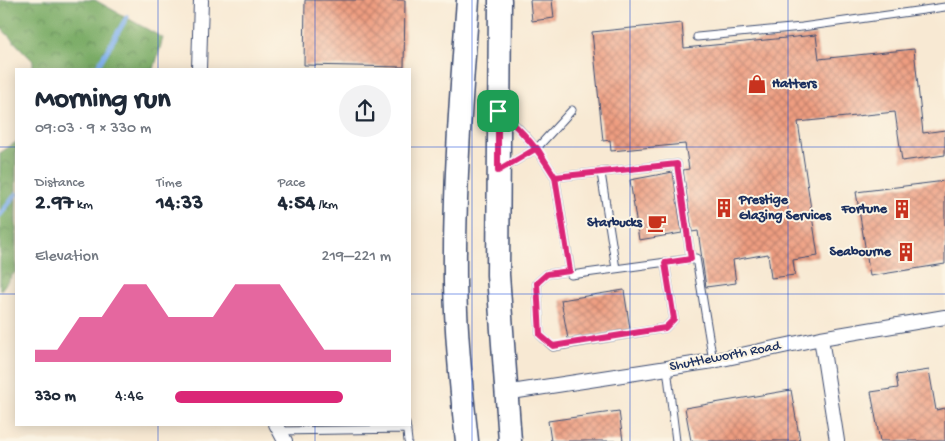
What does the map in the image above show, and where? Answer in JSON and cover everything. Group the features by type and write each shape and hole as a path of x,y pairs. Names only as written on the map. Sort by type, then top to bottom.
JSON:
{"main road":[{"path":"467,441 460,378 455,282 458,146 468,0"},
{"path":"500,0 498,276 505,393 510,441"}],"street":[{"path":"199,68 201,0"},
{"name":"Shuttleworth Road","path":"505,393 713,361 821,338 945,317"},
{"path":"821,338 838,441"}],"lane":[{"path":"697,37 802,27 945,7"},
{"path":"498,171 537,148 572,110"},
{"path":"498,111 518,127 537,148 555,177 571,275 696,258 713,361"},
{"path":"555,177 677,164 691,259"},
{"path":"601,173 616,269"},
{"path":"570,271 547,274 537,283 540,335 553,346 665,328 674,319 665,263"},
{"path":"667,368 676,441"},
{"path":"280,432 407,426 408,441"}],"green space":[{"path":"0,0 95,0 163,38 154,68 33,68 33,61 0,27"},
{"path":"15,143 15,272 0,291 0,153"}],"building":[{"path":"305,0 405,0 404,67 304,65"},
{"path":"530,0 552,0 554,18 532,21"},
{"name":"Hatters","path":"682,23 684,48 816,35 819,59 914,49 923,133 945,130 945,155 902,161 895,112 798,122 818,256 793,260 795,275 771,278 768,254 733,260 736,283 706,287 698,231 692,232 683,170 689,169 685,144 611,151 610,140 603,141 592,32"},
{"path":"673,172 682,233 639,240 630,180"},
{"path":"945,181 945,264 870,276 856,192"},
{"path":"624,290 630,329 568,339 561,300"},
{"path":"929,370 936,410 945,408 945,441 880,441 871,392 898,388 896,375"},
{"path":"791,390 800,441 691,441 685,408"},
{"path":"619,411 623,441 551,441 548,421"}],"waterway":[{"path":"97,68 127,17"},
{"path":"0,215 15,195"}],"place":[{"name":"Hatters","path":"757,84"},
{"name":"Prestige Glazing Services","path":"724,208"},
{"name":"Fortune","path":"902,209"},
{"name":"Starbucks","path":"657,223"},
{"name":"Seabourne","path":"906,252"}],"route":[{"path":"498,111 498,171 537,148 555,177 570,271 547,274 537,283 540,335 553,346 665,328 674,319 665,263 691,259 677,164 555,177 537,148 518,127 498,111"}]}
